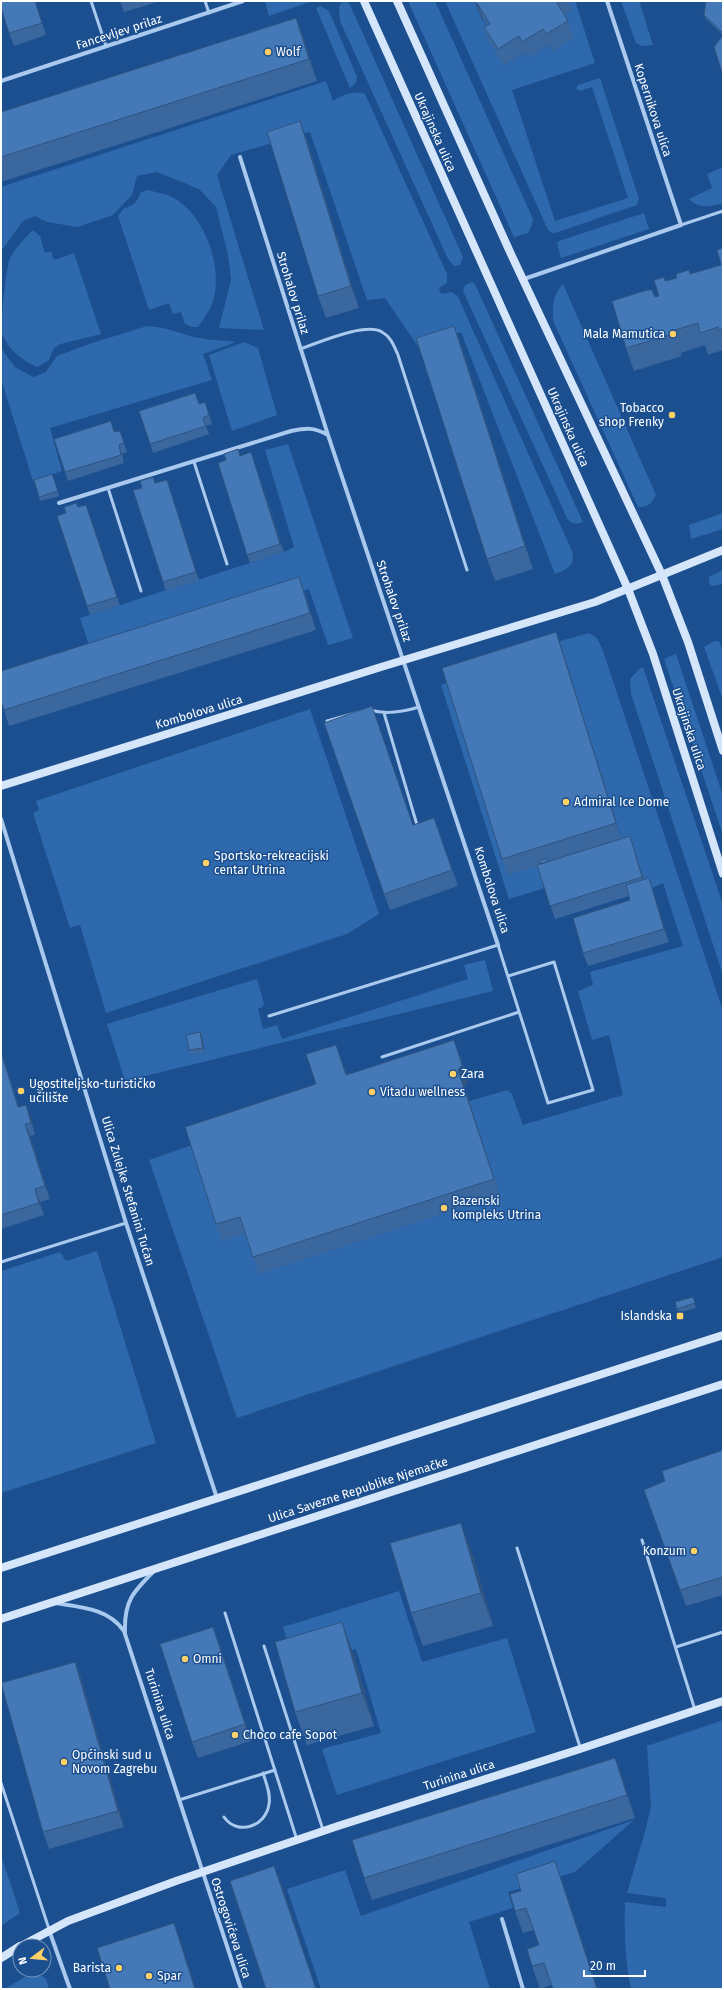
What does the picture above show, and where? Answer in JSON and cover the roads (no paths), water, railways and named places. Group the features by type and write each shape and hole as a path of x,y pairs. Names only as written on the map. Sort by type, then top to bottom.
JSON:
{"street":[{"name":"Fancevljev prilaz","path":"1,81 243,1"},
{"name":"Ukrajinska ulica","path":"364,1 628,589 653,654 723,874"},
{"name":"Ukrajinska ulica","path":"397,1 524,279 662,575 688,642 723,750"},
{"name":"Kopernikova ulica","path":"607,1 681,225"},
{"name":"Strohalov prilaz","path":"240,156 300,349 404,660"},
{"path":"524,279 681,225"},
{"path":"59,503 302,428 318,429 328,435"},
{"name":"Kombolova ulica","path":"1,786 595,602 723,550"},
{"name":"Kombolova ulica","path":"404,660 498,945"},
{"name":"Ulica Zulejke Stefanini Tućan","path":"1,819 126,1223 217,1498"},
{"path":"1,1568 723,1335"},
{"name":"Ulica Savezne Republike Njemačke","path":"1,1619 723,1384"},
{"name":"Turinina ulica","path":"157,1569 134,1592 128,1602 125,1618 125,1635 203,1872"},
{"name":"Turinina ulica","path":"52,1603 99,1612 114,1620 125,1635"},
{"name":"Turinina ulica","path":"34,1938 82,1915 203,1872 324,1831 581,1749 723,1701"},
{"name":"Ostrogovićeva ulica","path":"203,1872 241,1989"},
{"path":"502,1919 523,1989"},
{"path":"49,1930 70,1989"},
{"name":"Turinina ulica","path":"1,1958 12,1951"}],"lane":[{"path":"91,1 106,46"},
{"path":"204,1 209,13"},
{"path":"681,225 723,211"},
{"path":"300,349 356,331 369,329 382,331 391,340 398,355 467,570"},
{"path":"194,462 227,564"},
{"path":"108,488 141,591"},
{"path":"326,721 358,711 368,710 384,713 403,711 419,706"},
{"path":"384,713 417,825"},
{"path":"269,1016 498,945 548,1103 593,1090 554,962 508,976"},
{"path":"382,1057 519,1012"},
{"path":"1,1262 126,1223"},
{"path":"642,1540 695,1710"},
{"path":"517,1548 581,1749"},
{"path":"225,1613 297,1840"},
{"path":"676,1647 723,1632"},
{"path":"264,1646 324,1831"},
{"path":"179,1800 275,1770"},
{"path":"224,1817 228,1823 240,1828 253,1827 267,1813 270,1797 263,1773"},
{"path":"1,1783 49,1930"}],"place":[{"name":"Wolf","path":"268,52"},
{"name":"Mala Mamutica","path":"673,334"},
{"name":"Tobacco shop Frenky","path":"672,415"},
{"name":"Admiral Ice Dome","path":"566,802"},
{"name":"Sportsko-rekreacijski centar Utrina","path":"206,863"},
{"name":"Zara","path":"453,1074"},
{"name":"Ugostiteljsko-turističko učilište","path":"21,1091"},
{"name":"Vitadu wellness","path":"372,1092"},
{"name":"Bazenski kompleks Utrina","path":"444,1208"},
{"name":"Islandska","path":"680,1316"},
{"name":"Konzum","path":"694,1551"},
{"name":"Omni","path":"185,1659"},
{"name":"Choco cafe Sopot","path":"235,1735"},
{"name":"Općinski sud u Novom Zagrebu","path":"64,1762"},
{"name":"Barista","path":"119,1968"},
{"name":"Spar","path":"149,1976"}]}
